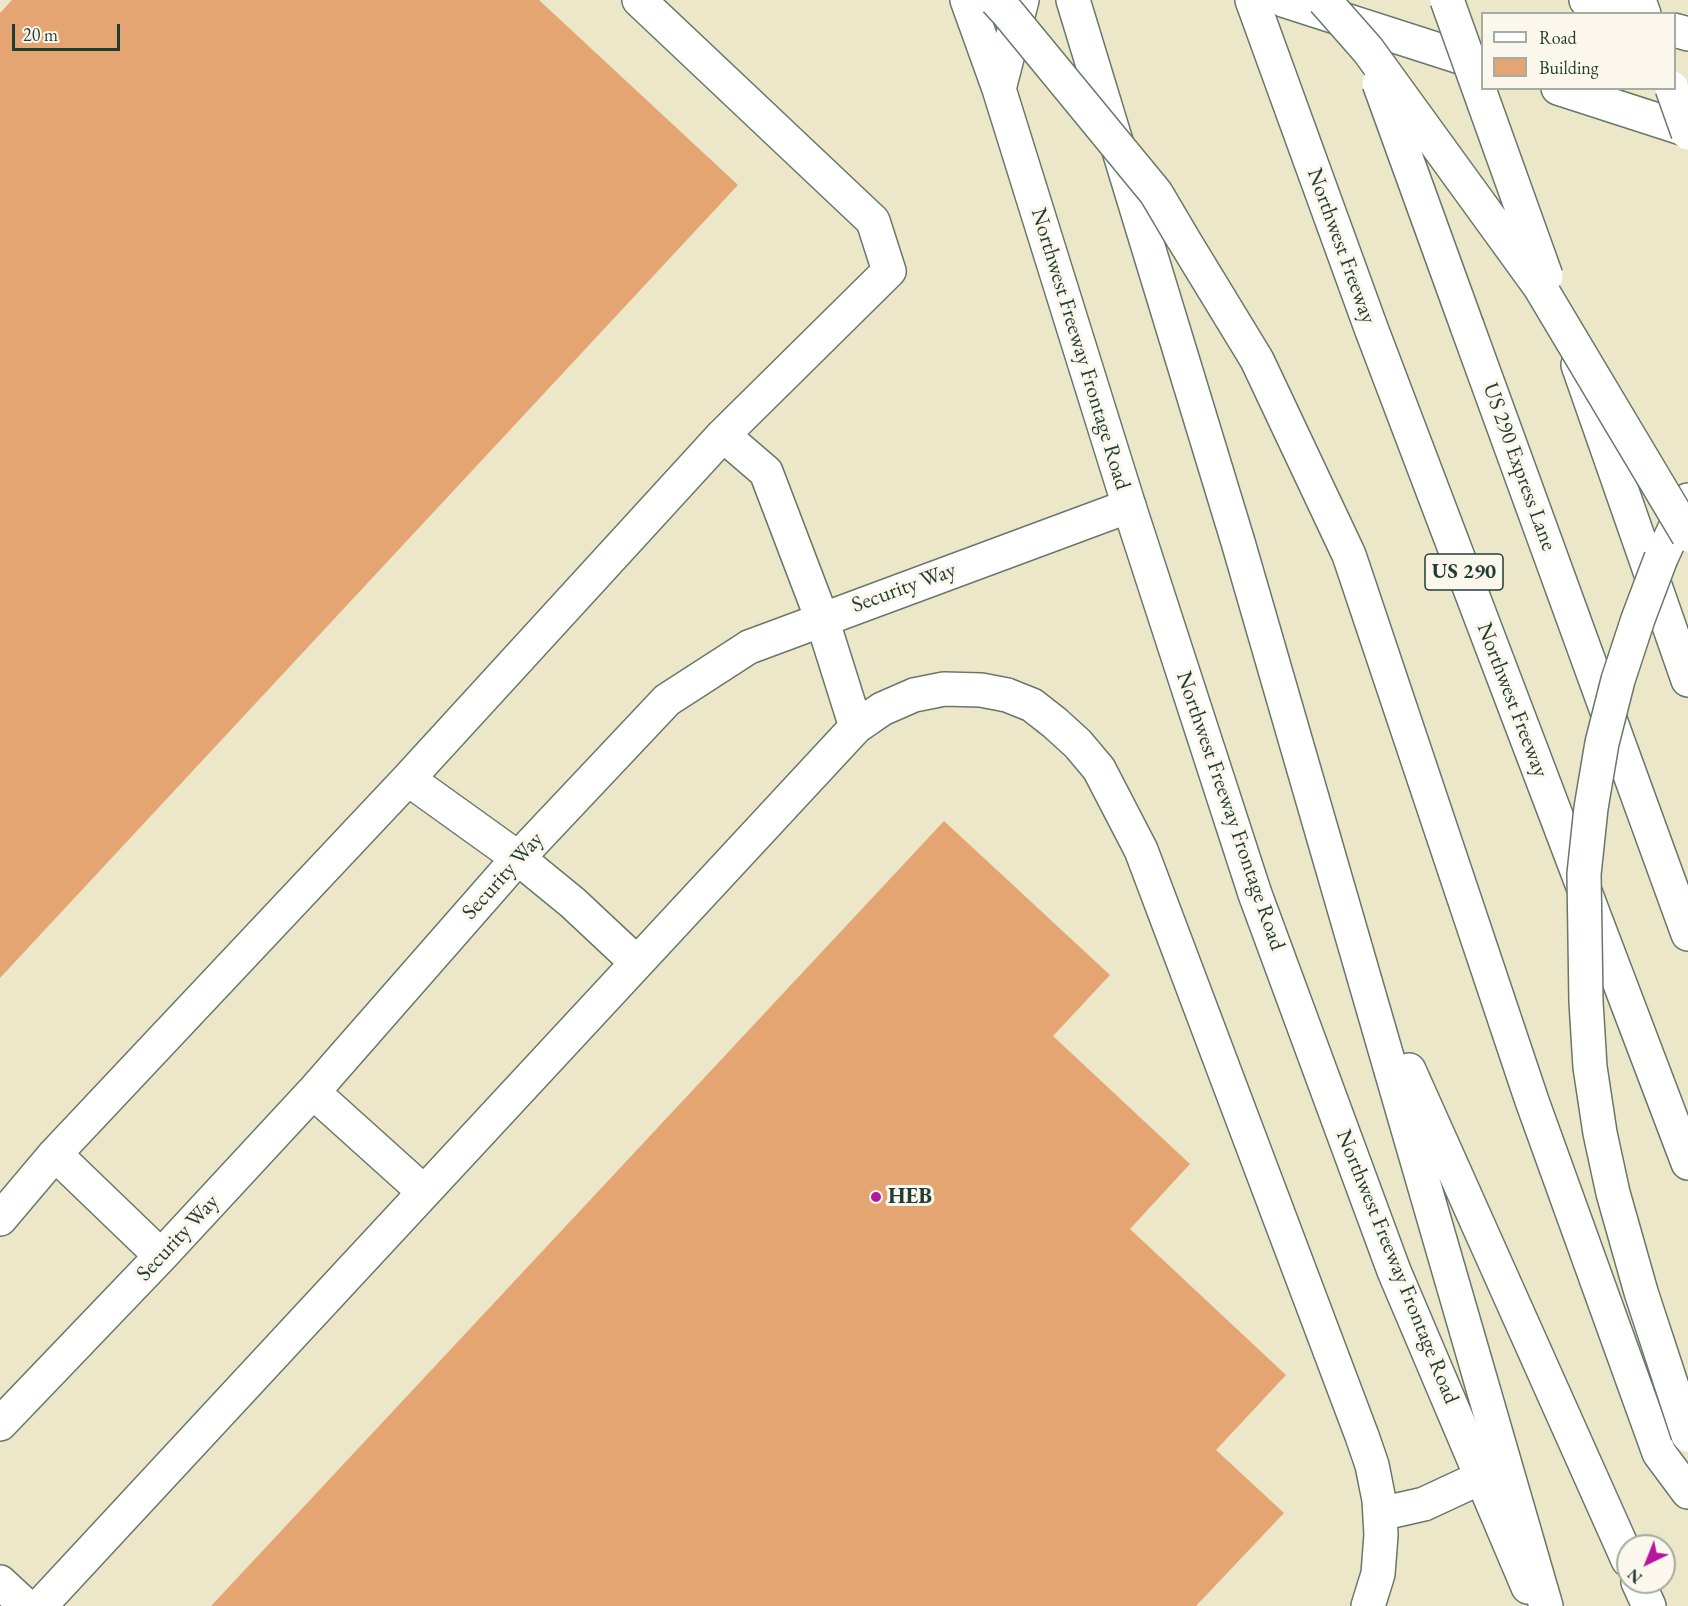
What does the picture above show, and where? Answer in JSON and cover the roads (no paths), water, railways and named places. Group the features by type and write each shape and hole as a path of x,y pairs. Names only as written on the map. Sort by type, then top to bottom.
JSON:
{"main road":[{"path":"0,1219 55,1154 408,779 723,435 889,271 873,221 639,0"},
{"name":"Northwest Freeway Frontage Road","path":"967,0 999,89 1129,506 1256,894 1394,1271 1537,1606"},
{"path":"996,0 1156,193 1257,360 1349,555 1529,1090 1659,1453 1688,1492"},
{"path":"999,89 1022,0"},
{"path":"1073,0 1238,542 1546,1606"},
{"name":"Northwest Freeway","path":"1252,0 1371,328 1688,1163"},
{"path":"1283,0 1481,64"},
{"path":"1324,0 1368,50 1540,287 1688,535"},
{"name":"US 290 Express Lane","path":"1349,0 1688,934"},
{"path":"1447,0 1688,681"},
{"path":"1586,0 1620,12"},
{"path":"1564,90 1688,132"},
{"path":"1673,90 1688,132"},
{"path":"723,435 766,472 822,619 856,727"},
{"path":"1688,500 1661,558 1618,680 1602,743 1591,808 1584,874 1586,1002 1590,1067 1600,1133 1613,1193 1641,1292 1688,1435"},
{"name":"Security Way","path":"3,1414 161,1256 313,1092 518,858 667,700 748,647 1129,506"},
{"path":"40,1606 856,727 882,709 914,695 944,689 981,690 1007,695 1032,705 1055,723 1078,744 1099,769 1141,850 1372,1465 1381,1536 1378,1574 1368,1606"},
{"path":"408,779 518,858 573,903 637,963"},
{"path":"1359,958 1616,1534"},
{"path":"313,1092 424,1192"},
{"path":"55,1154 161,1256"},
{"path":"1380,1514 1424,1504 1482,1477"},
{"path":"0,1582 26,1606"}],"place":[{"name":"HEB","path":"876,1197"}]}
